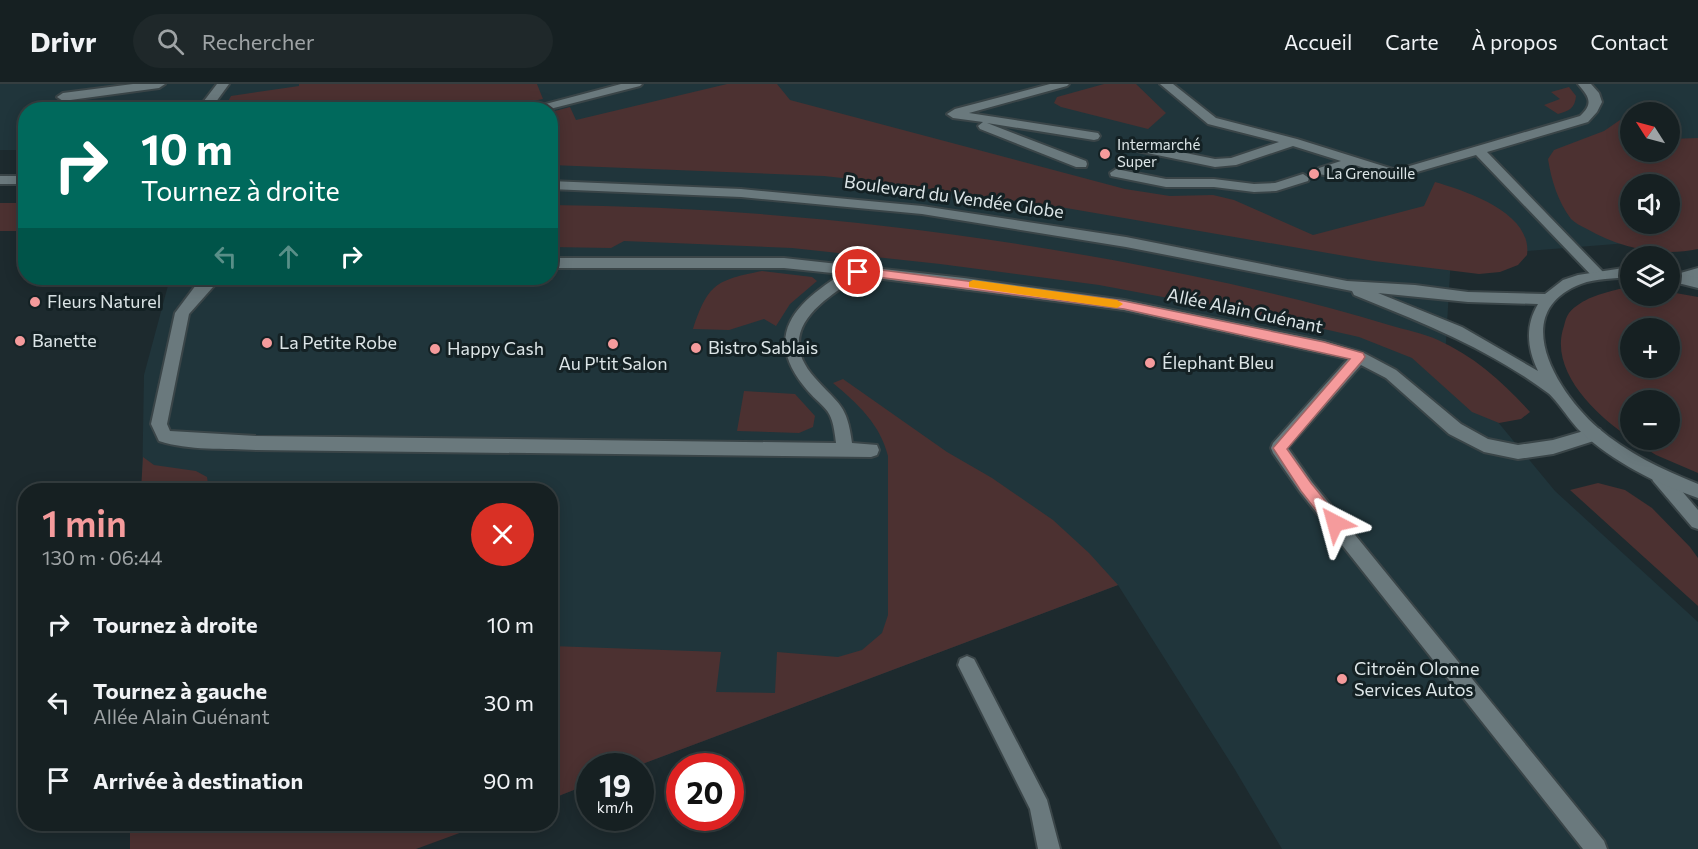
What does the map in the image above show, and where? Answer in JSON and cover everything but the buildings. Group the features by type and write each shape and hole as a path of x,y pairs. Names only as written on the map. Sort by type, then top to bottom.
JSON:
{"main road":[{"path":"63,97 159,84"},
{"path":"210,102 223,84"},
{"path":"558,103 636,84"},
{"path":"953,114 1063,84"},
{"path":"1166,84 1212,121 1293,142 1396,174 1584,118 1595,109 1597,101 1593,91 1584,84"},
{"path":"953,114 1094,136"},
{"path":"953,114 1081,164"},
{"path":"1127,145 1200,161 1232,162 1293,142"},
{"path":"1479,151 1598,274"},
{"path":"1324,171 1355,161"},
{"path":"1214,183 1232,162"},
{"path":"1116,173 1166,183 1214,183 1254,188 1276,187 1303,178"},
{"path":"0,180 18,180"},
{"name":"Boulevard du Vendée Globe","path":"558,185 741,193 922,210 1126,242 1347,286 1415,290 1468,297 1548,299"},
{"name":"Allée Alain Guénant","path":"558,262 784,263 1124,305 1324,347 1359,357 1391,374 1455,429 1484,445 1518,452 1553,447 1594,434"},
{"path":"845,450 842,426 837,411 795,365 790,351 790,334 798,317 812,302 858,272"},
{"path":"1620,273 1598,274 1568,283 1548,299 1535,323 1537,354 1553,388 1570,411 1594,434 1626,457 1659,476 1698,491"},
{"path":"1680,276 1698,273"},
{"path":"1680,278 1698,283"},
{"path":"204,285 182,314 159,424 165,436 179,439 256,442 871,450"},
{"name":"Boulevard du Vendée Globe","path":"1347,286 1457,331 1498,353 1553,388"},
{"path":"1359,357 1279,448 1306,487 1596,849"},
{"path":"1659,476 1698,522"},
{"path":"967,665 1040,807 1049,849"}],"shaded area":[{"path":"0,84 1698,84 1698,227 1679,239 1451,257 1445,358 1555,491 1698,622 1698,849 1282,849 1234,768 1118,585 672,753 666,753 666,755 654,760 654,753 576,753 576,789 558,796 558,483 142,483 144,375 168,285 558,285 558,102 18,102 18,150 0,150"},
{"path":"299,84 537,84 543,99 528,102 228,102 231,96 299,86"},
{"path":"727,84 777,84 790,100 1125,189 1170,196 1213,195 1234,200 1313,235 1424,206 1435,182 1479,198 1509,216 1520,227 1526,240 1527,255 1518,265 1500,272 1479,274 1374,261 1066,208 887,183 824,176 558,165 558,110 570,107 576,120"},
{"path":"1104,84 1136,84 1166,113 1148,129 1061,107 1054,103 1057,97"},
{"path":"1569,87 1576,96 1571,108 1558,114 1544,105 1560,99 1551,92"},
{"path":"1620,120 1620,162 1680,162 1680,139 1698,138 1698,249 1680,251 1680,246 1626,246 1599,236 1578,224 1571,219 1556,190 1548,159 1554,150 1604,131"},
{"path":"0,203 18,203 18,231 0,231"},
{"path":"558,205 722,211 807,218 978,238 1063,251 1231,284 1420,333 1451,346 1488,371 1530,412 1521,419 1499,423 1472,412 1412,358 1359,337 1280,319 1099,285 940,264 792,248 624,241 611,248 558,247"},
{"path":"762,271 812,277 817,281 790,304 776,326 764,319 729,330 693,329 704,302 716,286 724,281"},
{"path":"1620,289 1620,306 1680,306 1680,294 1698,297 1698,473 1648,450 1680,450 1680,390 1620,390 1620,431 1590,405 1569,375 1563,359 1561,343 1567,316 1586,300"},
{"path":"843,379 947,452 992,478 1053,520 1089,553 1118,585 672,753 666,753 666,755 654,760 654,753 576,753 576,789 558,796 558,646 721,652 716,692 775,693 777,652 838,657 862,650 882,633 888,615 888,456 874,424 833,383"},
{"path":"744,391 795,394 815,416 813,427 799,433 737,431"},
{"path":"143,457 154,465 196,471 207,477 208,483 141,483"},
{"path":"1598,483 1625,490 1652,508 1690,547 1698,558 1698,606 1570,490"},
{"path":"130,831 465,831 416,849 130,849"}],"slow traffic":[{"path":"973,285 1117,304"}],"place":[{"name":"Intermarché Super","path":"1105,154"},
{"name":"La Grenouille","path":"1314,174"},
{"name":"Fleurs Naturel","path":"35,302"},
{"name":"Banette","path":"20,341"},
{"name":"La Petite Robe","path":"267,343"},
{"name":"Au P'tit Salon","path":"613,344"},
{"name":"Bistro Sablais","path":"696,348"},
{"name":"Happy Cash","path":"435,349"},
{"name":"Élephant Bleu","path":"1150,363"},
{"name":"Citroën Olonne Services Autos","path":"1342,679"}],"route":[{"path":"858,272 964,283 1124,305 1324,347 1359,357 1279,448 1335,523"}]}
